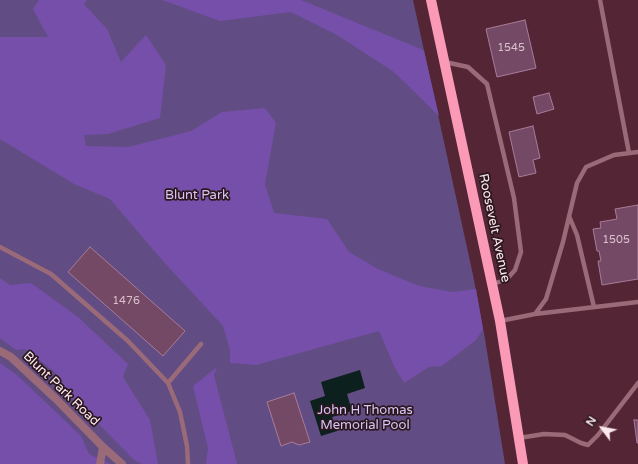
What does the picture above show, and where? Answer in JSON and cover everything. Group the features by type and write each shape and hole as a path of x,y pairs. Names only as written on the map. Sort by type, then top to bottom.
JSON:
{"main road":[{"name":"Roosevelt Avenue","path":"431,0 493,284 523,464"}],"street":[{"name":"Blunt Park Road","path":"0,351 11,357 122,464"},
{"path":"100,464 103,447"}],"lane":[{"path":"600,0 629,153"},
{"path":"445,62 468,67 487,84 514,198 521,252 515,270 507,279 493,284"},
{"path":"535,314 546,299 577,183 586,167 614,155 638,152"},
{"path":"569,215 577,235 594,307"},
{"path":"0,247 51,274 128,341 168,383 180,412 188,446 188,464"},
{"path":"500,321 535,314 638,302"},
{"path":"168,383 201,344"},
{"path":"519,438 544,434 564,435 580,443 588,444 598,435 638,383"}],"green space":[{"name":"Blunt Park","path":"0,0 413,0 473,275 505,464 0,464"},
{"path":"39,0 87,0 84,4 107,29 121,62 146,35 166,65 160,118 108,134 84,135 86,146 128,147 191,131 222,112 265,108 276,123 265,184 274,213 327,219 349,252 378,269 419,286 453,292 476,289 483,329 476,340 442,366 429,367 404,383 394,366 379,331 256,365 230,363 230,350 223,326 162,260 110,199 74,184 0,139 0,37 48,37 33,9"},
{"path":"162,0 301,0 421,49 424,51 439,116 394,72 337,35 291,12 220,21"},
{"path":"0,278 10,285 31,283 78,317 128,364 123,377 150,420 158,464 142,464 134,460 79,404 58,388 56,373 25,349 16,350 0,338"},
{"path":"0,363 17,375 81,436 89,454 110,464 0,464"},
{"path":"217,367 214,375 237,464 206,464 208,448 193,386"}],"shaded area":[{"path":"360,370 365,388 347,394 352,411 332,417 337,431 321,436 310,401 325,396 321,382"}],"building":[{"path":"525,20 536,68 497,77 486,29"},
{"path":"549,93 554,109 537,114 533,97"},
{"path":"533,126 540,158 533,160 536,173 519,177 509,132"},
{"path":"638,205 638,279 602,285 598,261 601,261 599,251 597,251 593,229 601,228 600,222 617,219 615,209"},
{"path":"90,247 185,331 163,356 68,272"},
{"path":"294,393 310,442 299,445 292,442 281,446 267,402"},
{"path":"634,420 638,420 638,443 637,443"}],"park label":[{"name":"John H Thomas Memorial Pool","path":"365,418"}]}
